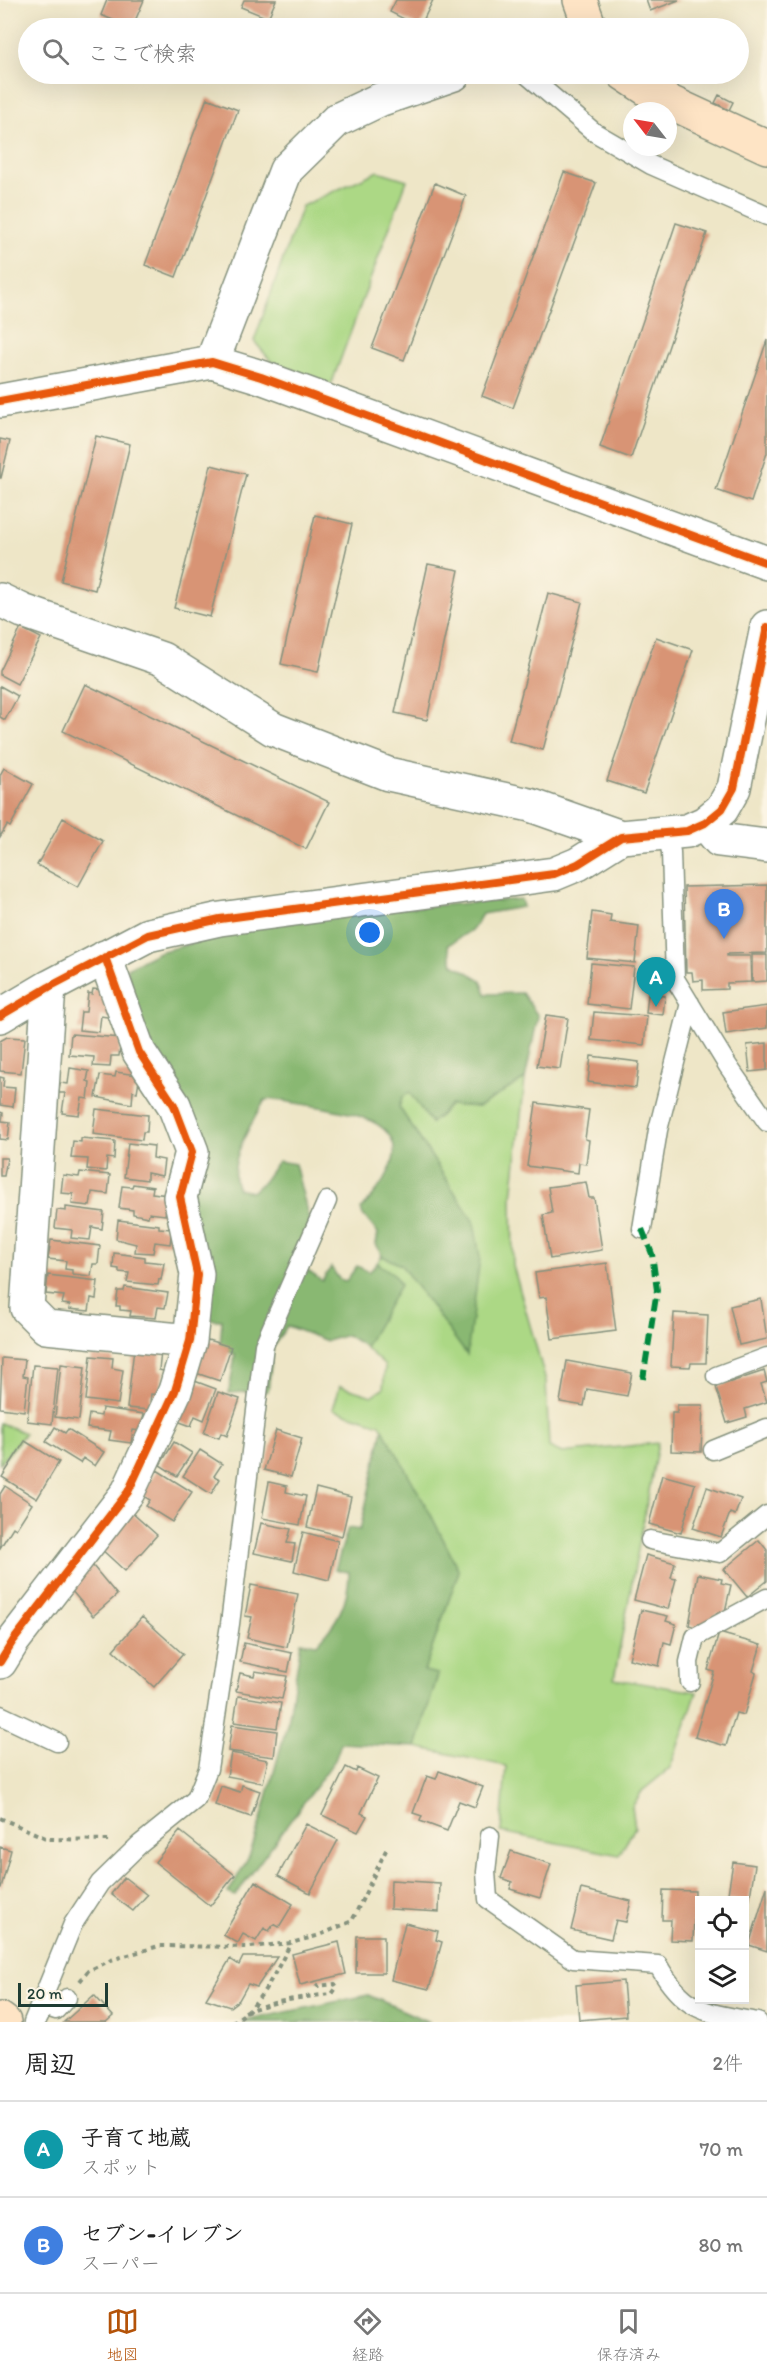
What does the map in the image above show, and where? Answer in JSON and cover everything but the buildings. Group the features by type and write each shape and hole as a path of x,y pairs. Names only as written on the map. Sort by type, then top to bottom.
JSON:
{"street":[{"path":"212,362 286,170 337,120 379,100 425,84"},
{"path":"639,84 659,97 767,147"},
{"path":"0,401 212,362 273,381 767,563"},
{"path":"0,600 23,611 162,659 273,729 388,774 530,805 621,837 687,831 705,823 722,809 734,788 767,627"},
{"path":"705,823 719,840 767,846"},
{"path":"0,1016 49,987 148,935 220,919 554,874 578,864 621,837"},
{"path":"0,1662 13,1641 128,1492 176,1391 190,1341 197,1274 180,1197 192,1152 174,1105 139,1053 105,957"},
{"path":"49,987 27,1308 46,1327 190,1341"},
{"path":"0,2019 4,2022"}],"lane":[{"path":"537,84 594,132 651,165 767,216"},
{"path":"667,832 671,852 675,979 728,1066 767,1122"},
{"path":"642,1229 658,1130 690,1003"},
{"path":"35,2022 72,1924 100,1883 139,1845 196,1799 208,1769 230,1624 264,1346 327,1201"},
{"path":"716,1376 767,1357"},
{"path":"713,1450 767,1428"},
{"path":"650,1540 720,1553 767,1515"},
{"path":"690,1682 689,1662 695,1637 767,1598"},
{"path":"0,1715 57,1742"},
{"path":"490,1836 486,1872 488,1899 522,1924 573,1959 658,1965 669,1984 690,2004 706,2013 758,2022"},
{"path":"35,2022 44,2006 56,2010 67,1998"}],"path":[{"path":"0,1818 48,1839 125,1841 139,1845"},
{"path":"67,1998 88,1971 111,1960 159,1946 250,1947 291,1943 320,1935 352,1921 387,1848"},
{"path":"232,2022 245,2012 269,1985 291,1943"},
{"path":"245,2012 296,1997 332,1995 337,1987 335,1984 318,1986 315,1983"}],"green space":[{"path":"378,171 407,180 331,385 271,361 254,341 302,206"},
{"path":"521,899 523,907 482,914 473,929 448,945 453,964 481,980 486,994 522,993 538,1016 525,1079 478,1107 450,1105 431,1123 409,1092 402,1098 399,1107 474,1222 480,1258 467,1355 401,1265 382,1256 376,1244 378,1233 363,1215 361,1209 385,1178 394,1154 390,1136 376,1124 355,1115 328,1108 272,1099 265,1100 247,1131 237,1156 235,1179 238,1189 252,1192 264,1181 278,1161 295,1164 310,1223 297,1263 322,1281 331,1267 339,1279 346,1281 357,1266 369,1272 377,1263 395,1275 400,1285 365,1347 347,1335 327,1341 287,1326 273,1347 268,1391 229,1393 235,1355 220,1346 222,1320 201,1319 188,1199 196,1152 143,1050 127,968 159,952 272,922 376,910"},
{"path":"525,1079 512,1197 513,1266 546,1381 549,1447 562,1453 658,1443 614,1679 697,1692 670,1768 642,1791 632,1807 635,1827 619,1855 501,1832 506,1766 416,1747 438,1675 424,1671 459,1571 431,1515 380,1424 333,1409 340,1386 372,1396 383,1389 385,1366 365,1347 400,1285 395,1275 377,1263 382,1256 401,1265 467,1354 474,1222 399,1107 402,1098 409,1092 438,1118 450,1105 478,1107"},
{"path":"0,1423 25,1433 0,1464"},
{"path":"383,1429 459,1571 424,1671 438,1674 416,1747 341,1743 335,1760 235,1896 228,1893 249,1857 262,1816 289,1717 301,1642 317,1644 336,1620 347,1593 349,1572 335,1570 348,1528 360,1530"},
{"path":"368,1995 429,2022 243,2022 243,2021"}],"marked path":[{"path":"642,1229 652,1254 657,1290 643,1379"}],"cycle path":[{"path":"0,401 212,362 261,377 767,563"},
{"path":"0,1016 49,987 148,935 220,919 554,874 578,864 621,837 687,831 705,823 722,809 734,788 767,627"},
{"path":"0,1662 13,1641 128,1492 175,1391 190,1341 197,1274 180,1197 192,1152 174,1105 139,1052 105,957"}],"place":[{"name":"セブン-イレブン","path":"724,939"},
{"name":"子育て地蔵","path":"656,1007"}]}
